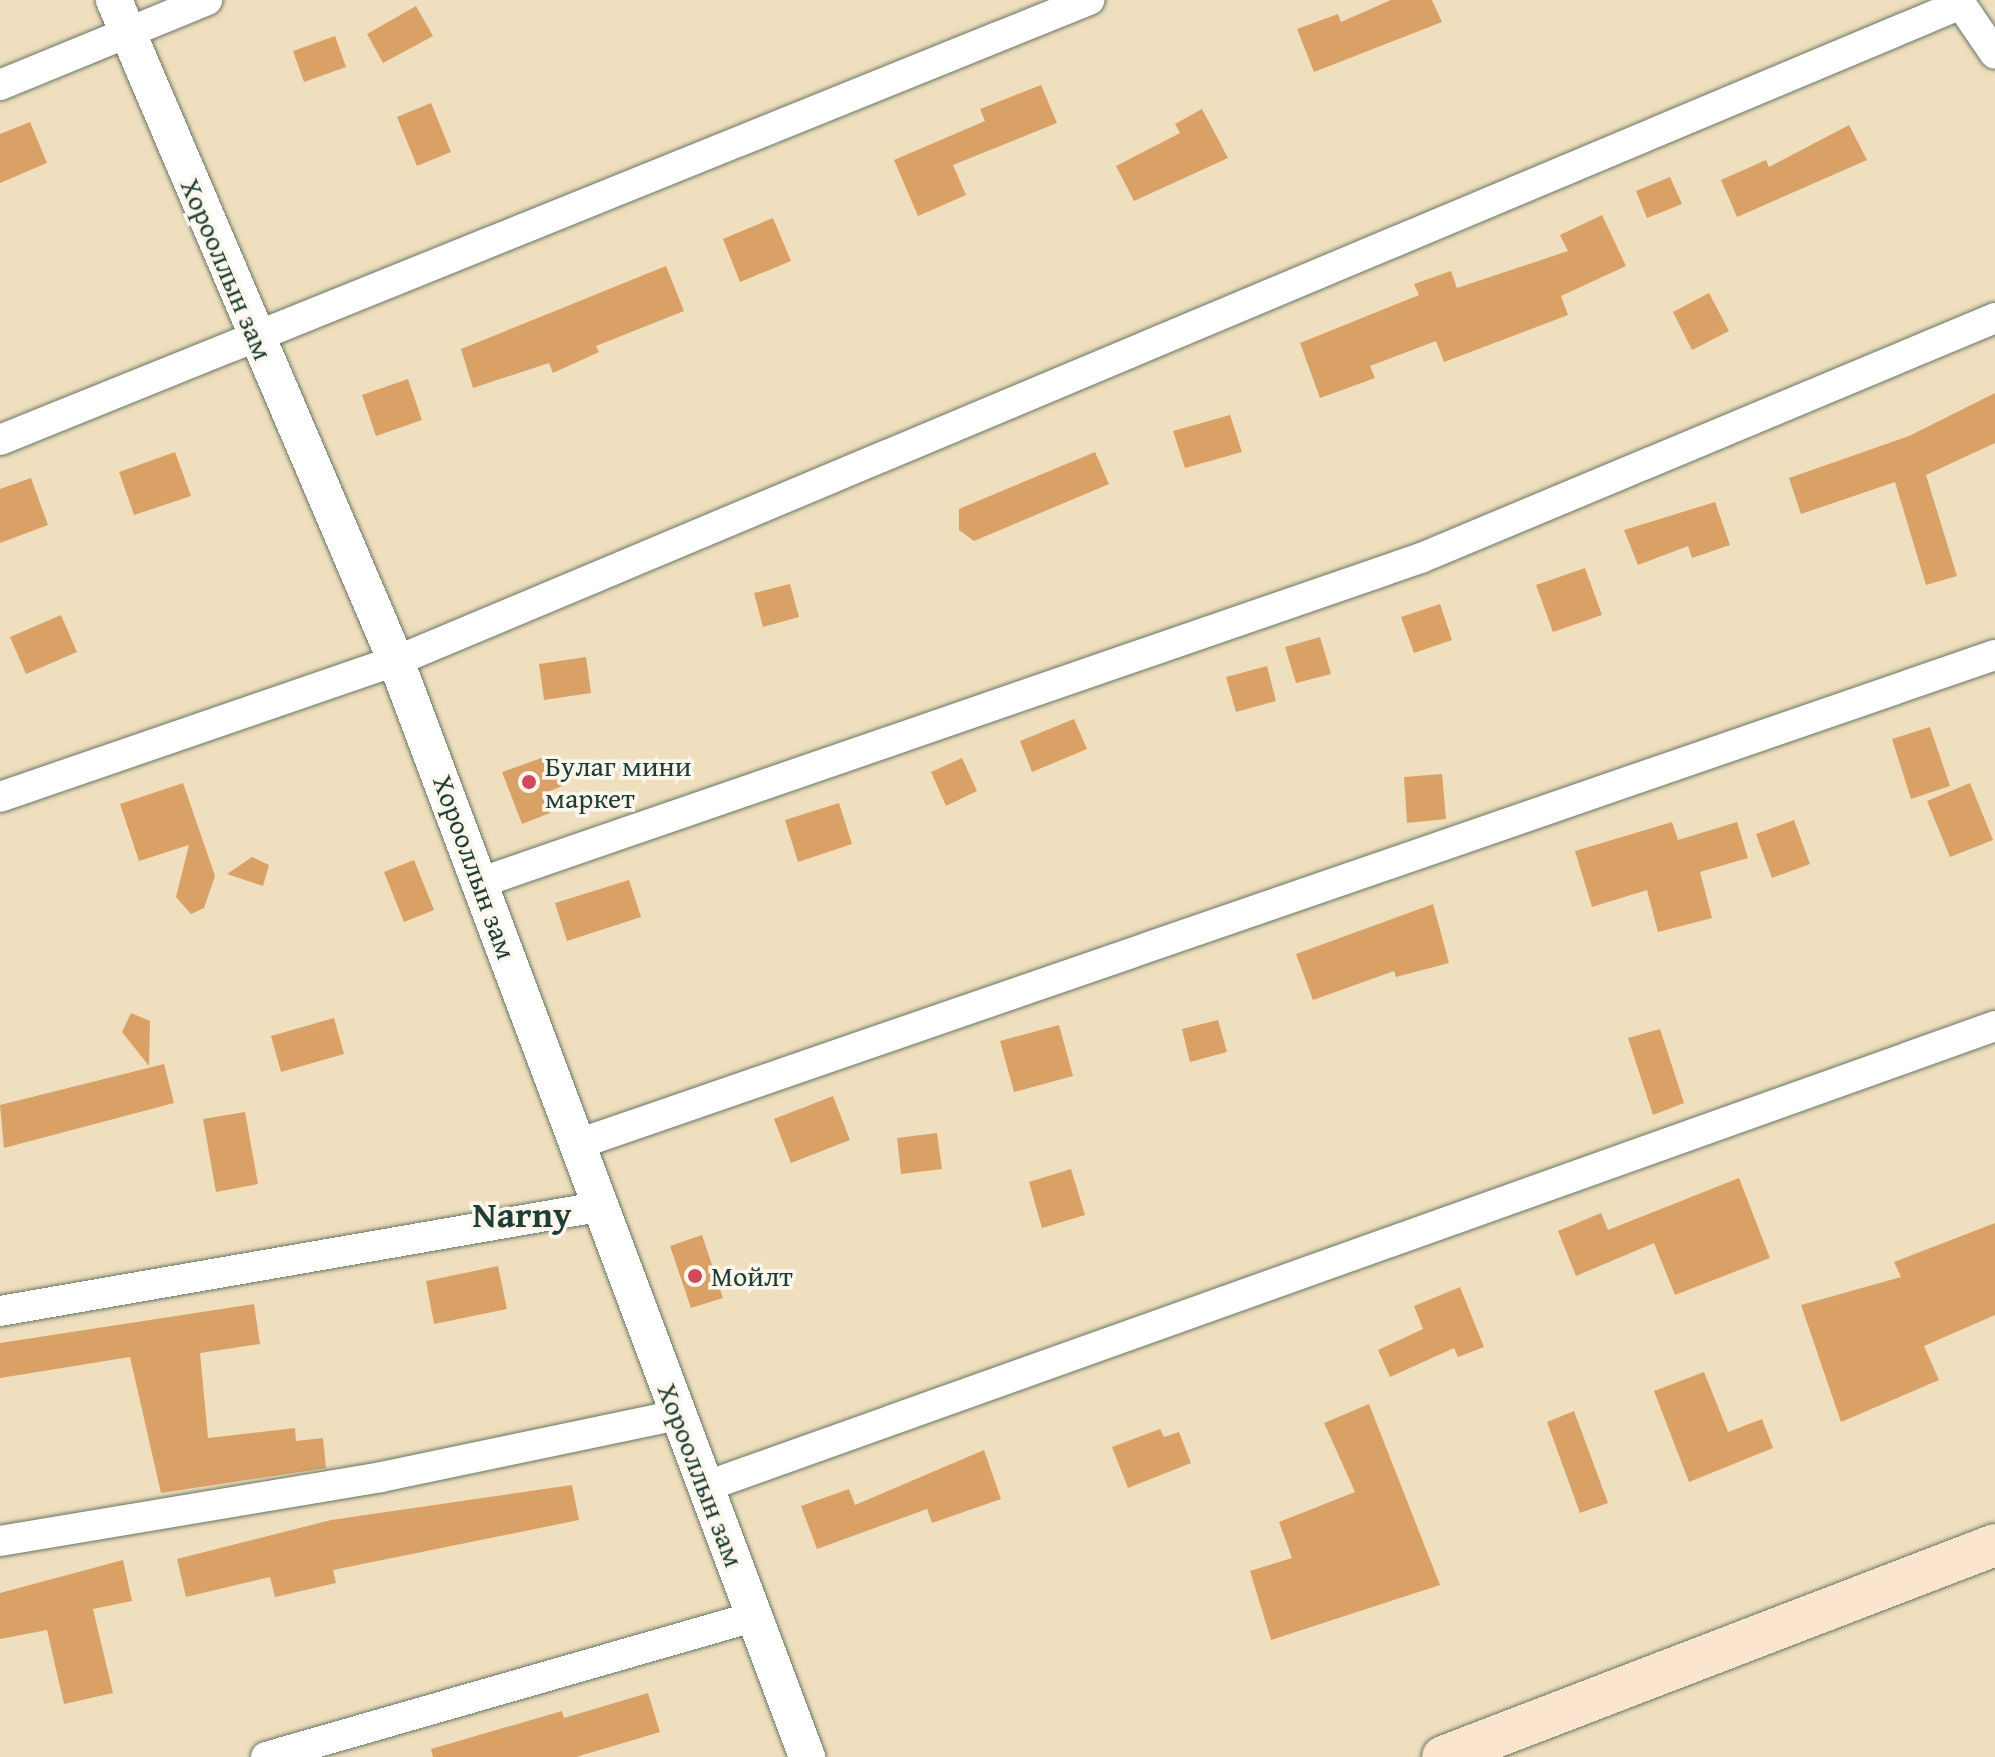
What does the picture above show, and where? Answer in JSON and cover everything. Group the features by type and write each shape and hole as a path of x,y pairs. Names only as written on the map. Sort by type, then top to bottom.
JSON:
{"main road":[{"path":"1443,1757 1995,1545"}],"street":[{"name":"Хорооллын зам","path":"114,0 396,661 482,882 575,1145 707,1486 753,1617 813,1753"},
{"path":"0,85 207,0"},
{"path":"0,440 257,340 1089,0"},
{"path":"0,797 396,661 1959,3 1995,54"},
{"path":"482,882 1421,558 1995,318"},
{"path":"575,1145 1995,655"},
{"path":"707,1486 1995,1026"},
{"path":"0,1311 598,1207"},
{"path":"0,1541 381,1477 679,1415"},
{"path":"266,1757 753,1617"}],"building":[{"path":"1391,0 1432,0 1442,22 1314,72 1297,29 1338,14 1341,22"},
{"path":"416,6 433,36 383,63 367,34"},
{"path":"335,36 346,67 304,82 293,51"},
{"path":"1041,85 1057,123 953,165 966,195 918,216 894,160 985,121 980,109"},
{"path":"431,103 451,152 417,166 397,117"},
{"path":"1202,109 1228,158 1134,201 1116,166 1180,133 1175,124"},
{"path":"30,122 47,163 0,183 0,134"},
{"path":"1849,125 1867,160 1737,217 1721,180 1766,160 1769,167"},
{"path":"1670,177 1682,204 1647,218 1636,191"},
{"path":"1602,215 1626,266 1561,296 1568,315 1444,362 1436,341 1370,366 1375,378 1320,398 1300,343 1419,295 1414,284 1451,271 1457,288 1568,251 1560,235"},
{"path":"773,218 791,261 740,282 723,239"},
{"path":"666,266 684,311 596,346 599,352 553,373 549,363 473,388 461,349"},
{"path":"1709,293 1729,331 1692,350 1673,312"},
{"path":"408,379 422,420 376,436 362,395"},
{"path":"1995,393 1995,443 1926,475 1957,576 1926,585 1895,482 1801,514 1789,478 1909,436"},
{"path":"1230,415 1242,452 1185,468 1173,431"},
{"path":"175,452 191,496 134,515 119,472"},
{"path":"1095,452 1109,484 974,541 959,530 959,509"},
{"path":"31,478 48,525 0,543 0,489"},
{"path":"1715,502 1730,545 1692,558 1688,546 1638,565 1624,530"},
{"path":"1585,568 1602,615 1553,632 1536,585"},
{"path":"790,584 799,617 763,627 754,593"},
{"path":"1440,604 1452,640 1414,653 1401,617"},
{"path":"61,615 77,652 26,674 10,637"},
{"path":"1320,637 1331,674 1296,683 1285,647"},
{"path":"586,657 591,693 544,700 539,664"},
{"path":"1267,666 1276,701 1236,712 1226,677"},
{"path":"1074,719 1087,749 1032,772 1020,741"},
{"path":"1930,727 1950,786 1911,799 1892,739"},
{"path":"550,755 562,786 543,794 550,813 522,824 502,772"},
{"path":"962,758 977,791 946,806 931,772"},
{"path":"1442,774 1446,819 1407,823 1404,777"},
{"path":"183,783 215,876 204,908 191,914 176,897 189,845 139,861 120,804"},
{"path":"1970,783 1993,840 1950,857 1927,801"},
{"path":"839,803 852,844 798,862 785,820"},
{"path":"1794,820 1810,864 1772,878 1756,834"},
{"path":"1672,822 1678,840 1737,822 1748,858 1700,872 1712,918 1658,932 1647,890 1592,907 1575,851"},
{"path":"252,857 269,865 263,886 227,874"},
{"path":"414,860 434,910 404,922 384,872"},
{"path":"629,880 641,917 567,941 555,903"},
{"path":"1433,904 1449,963 1396,977 1394,971 1313,1000 1296,954"},
{"path":"131,1013 150,1021 149,1066 122,1032"},
{"path":"334,1018 344,1054 281,1072 271,1036"},
{"path":"1218,1020 1227,1052 1190,1062 1182,1029"},
{"path":"1059,1025 1073,1076 1014,1092 1000,1041"},
{"path":"1660,1029 1684,1103 1653,1115 1628,1038"},
{"path":"164,1064 174,1103 4,1148 0,1105"},
{"path":"833,1096 850,1140 791,1163 774,1119"},
{"path":"245,1112 258,1184 216,1192 203,1119"},
{"path":"937,1133 942,1169 901,1174 897,1138"},
{"path":"1071,1169 1085,1215 1042,1228 1029,1182"},
{"path":"1739,1178 1770,1258 1675,1295 1654,1243 1576,1276 1558,1231 1601,1213 1608,1230"},
{"path":"1995,1223 1995,1315 1924,1346 1939,1380 1841,1422 1801,1305 1901,1277 1894,1262"},
{"path":"702,1235 723,1298 691,1308 670,1246"},
{"path":"498,1266 507,1309 434,1324 426,1281"},
{"path":"1460,1287 1484,1347 1458,1357 1454,1348 1390,1377 1378,1350 1423,1329 1414,1306"},
{"path":"254,1304 260,1344 200,1353 208,1438 295,1428 296,1441 323,1438 326,1468 161,1493 130,1357 0,1378 0,1343"},
{"path":"1704,1372 1728,1432 1762,1419 1773,1448 1689,1482 1654,1391"},
{"path":"1369,1404 1440,1585 1271,1640 1250,1571 1292,1558 1279,1522 1355,1492 1324,1423"},
{"path":"1574,1411 1608,1503 1580,1513 1547,1422"},
{"path":"1160,1429 1164,1437 1179,1432 1191,1463 1128,1488 1112,1447"},
{"path":"984,1450 1001,1499 932,1523 927,1509 817,1549 801,1506 849,1489 855,1505"},
{"path":"572,1485 579,1520 333,1570 336,1583 275,1597 270,1577 186,1597 177,1559 331,1520"},
{"path":"123,1560 132,1601 93,1609 113,1693 64,1704 47,1630 0,1639 0,1593"},
{"path":"648,1693 660,1732 576,1757 433,1757 431,1749 562,1711 564,1718"}],"place":[{"name":"Булаг мини маркет","path":"529,782"},
{"name":"Мойлт","path":"695,1276"}],"district":[{"name":"Narny","path":"522,1214"}]}
